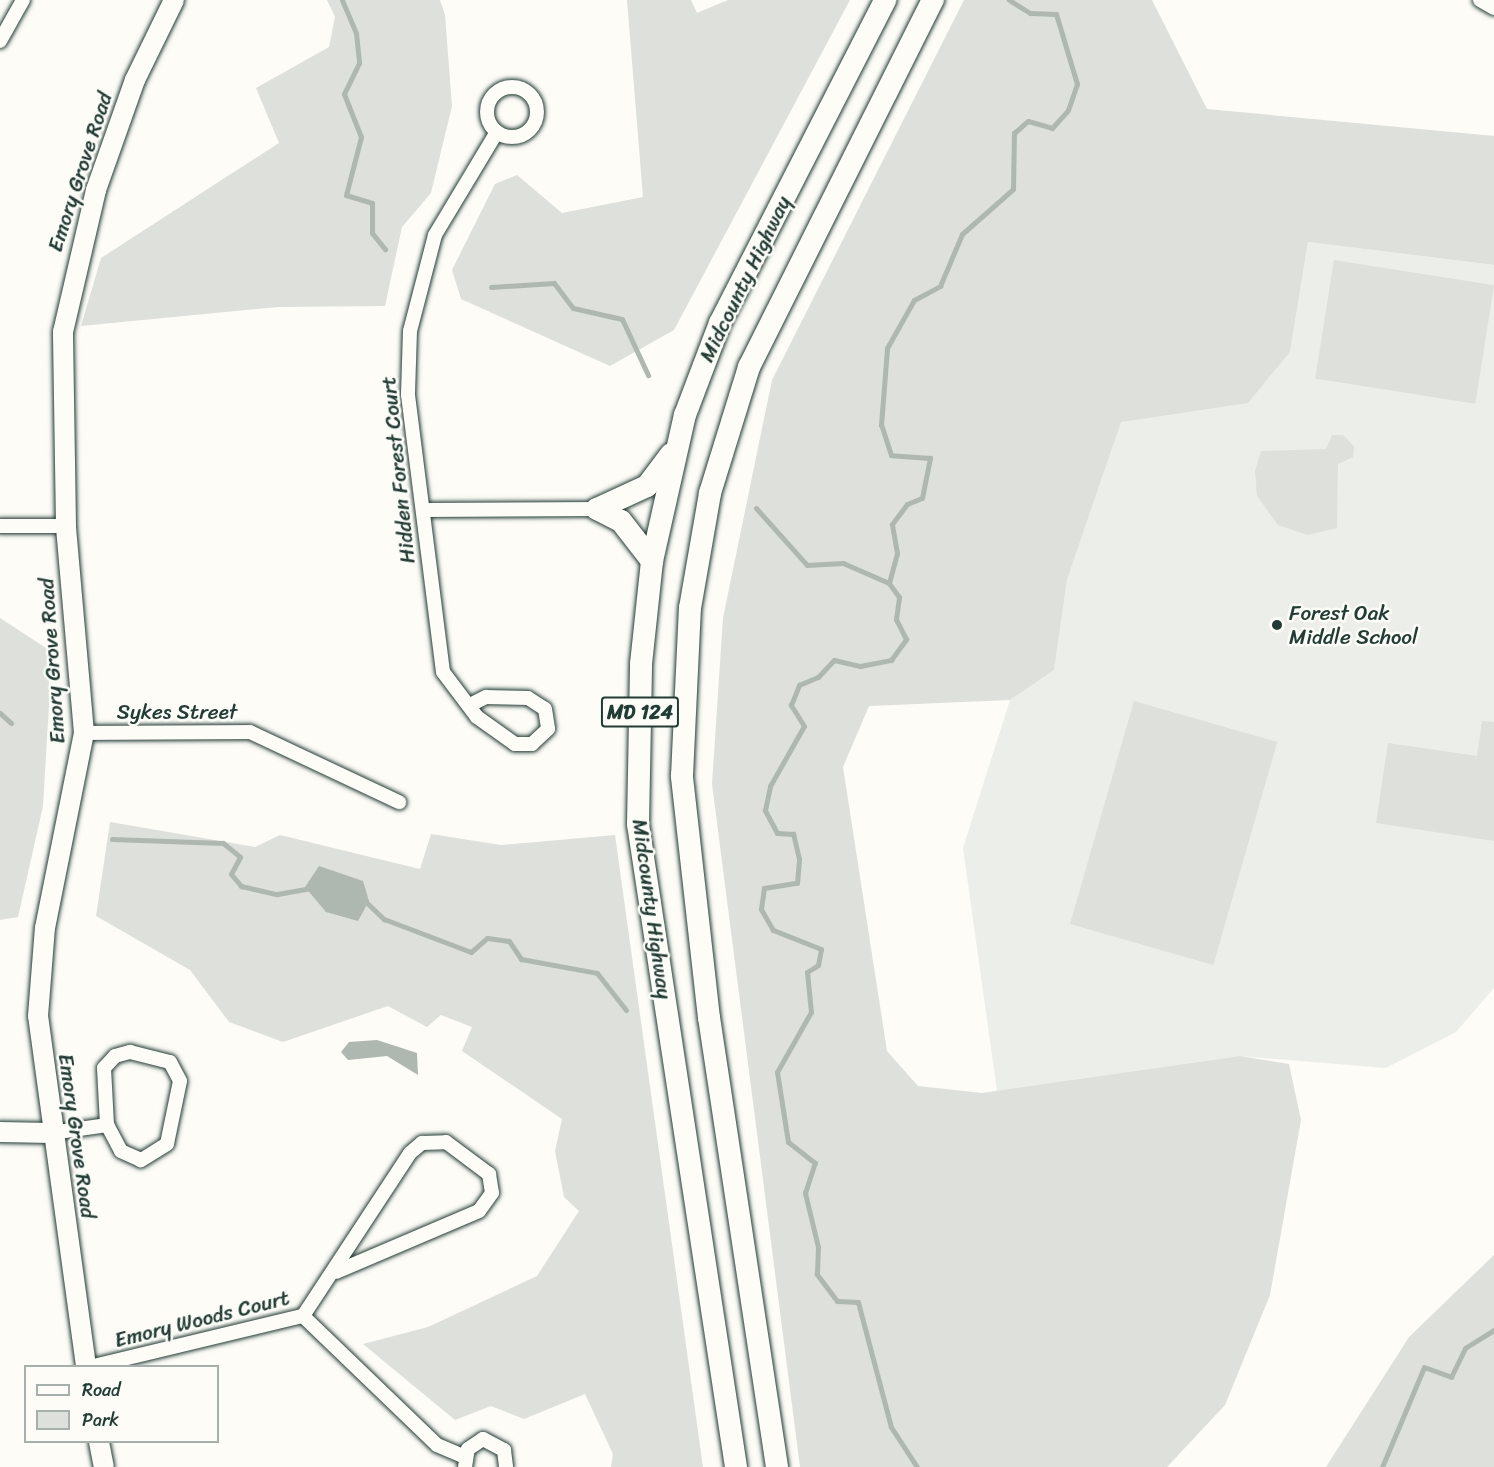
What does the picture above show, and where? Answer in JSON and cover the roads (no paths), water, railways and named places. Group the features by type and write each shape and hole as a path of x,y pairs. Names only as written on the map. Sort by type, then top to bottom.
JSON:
{"main road":[{"name":"Midcounty Highway","path":"736,1467 638,824 641,664 652,561 676,448 720,323 885,0"},
{"name":"Midcounty Highway","path":"777,1467 709,1018 682,776 690,608 710,493 749,367 933,0"},
{"path":"597,509 646,486 676,448"},
{"path":"597,509 621,521 652,561"}],"street":[{"path":"0,41 23,0"},
{"name":"Emory Grove Road","path":"86,1365 39,1036 40,971 84,733 66,525 60,404 71,280 135,80 174,0"},
{"path":"1480,0 1494,8"},
{"name":"Hidden Forest Court","path":"472,704 486,697 528,698 545,709 548,729 532,744 515,744 487,727 441,664 408,394 417,294 435,235 497,132"},
{"path":"423,510 597,509"},
{"path":"0,526 66,525"},
{"name":"Sykes Street","path":"84,733 250,732 399,802"},
{"path":"133,1053 175,1066 180,1085 163,1151 147,1159 131,1158 113,1142 107,1125 103,1075 110,1060 133,1053"},
{"path":"0,1132 51,1133 107,1125"},
{"name":"Emory Woods Court","path":"98,1365 303,1316 336,1272 415,1148 446,1142 486,1170 492,1193 479,1211 336,1272"},
{"path":"303,1316 437,1445 465,1462 472,1444 489,1440 504,1450 506,1467"},
{"path":"99,1443 104,1467"}],"waterway":[{"path":"342,0 356,33 359,63 344,94 361,137 346,195 372,203 372,233 385,249"},
{"path":"917,1467 891,1427 858,1302 837,1301 817,1274 818,1247 805,1193 815,1163 788,1142 777,1072 811,1012 807,972 818,965 821,949 773,930 761,909 764,888 797,883 799,859 793,834 777,833 765,810 770,786 804,726 791,705 799,685 818,677 834,660 860,666 891,660 906,639 896,619 899,597 889,583 897,553 892,524 907,504 922,498 930,458 891,455 881,425 887,348 914,300 940,286 962,234 1013,189 1014,133 1028,121 1052,128 1068,110 1077,84 1056,14 1030,13 1009,0"},
{"path":"491,287 554,283 573,308 622,319 648,375"},
{"path":"756,508 807,565 843,563 889,583"},
{"path":"0,713 11,723"},
{"path":"112,839 223,843 240,857 231,874 241,886 277,894 311,888"},
{"path":"364,900 384,919 471,952 487,938 509,941 521,959 597,973 626,1010"},
{"path":"1382,1467 1424,1367 1451,1377 1465,1348 1494,1330"}],"place":[{"name":"Forest Oak Middle School","path":"1277,625"}]}
